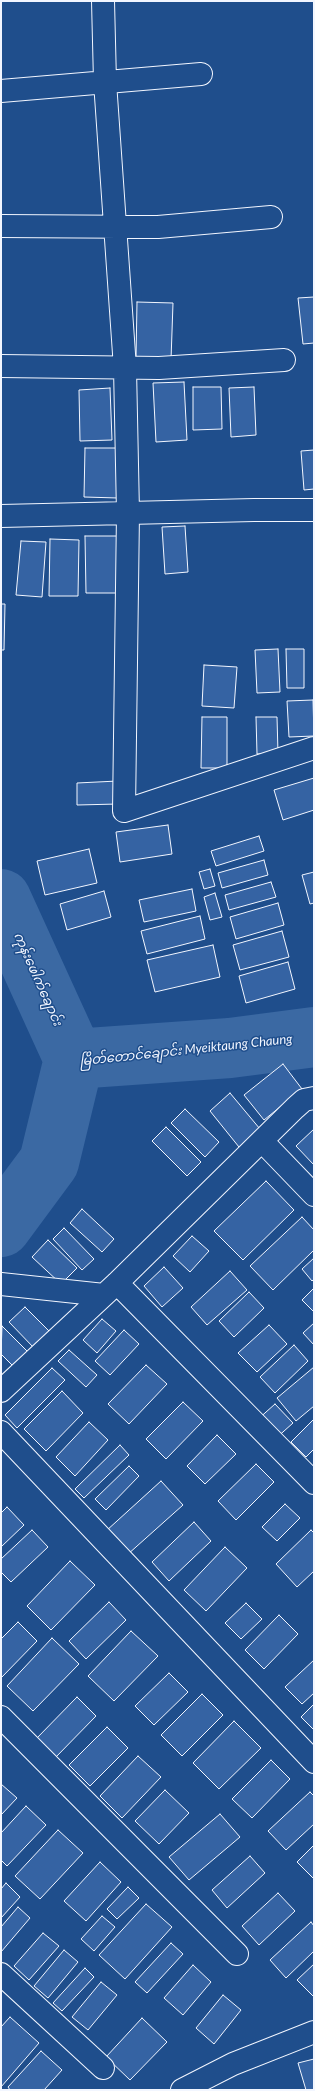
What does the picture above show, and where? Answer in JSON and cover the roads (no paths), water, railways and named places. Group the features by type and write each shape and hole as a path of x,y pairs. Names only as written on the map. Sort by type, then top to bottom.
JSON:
{"street":[{"path":"103,1 105,82 124,368 128,513 124,811 314,748"},
{"path":"1,90 201,74"},
{"path":"1,226 158,227 271,217"},
{"path":"1,366 159,368 284,360"},
{"path":"1,516 314,510"},
{"path":"1,1391 110,1289 295,1108 304,1100 314,1098"},
{"path":"262,1141 314,1195"},
{"path":"1,1284 110,1289 314,1483"},
{"path":"1,1432 314,1762"},
{"path":"1,1717 237,1954"},
{"path":"1,1974 103,2068"},
{"path":"182,2090 233,2064 314,2032"}],"waterway":[{"name":"ကုန်းဖေါက်ချောင်း","path":"1,899 74,1059"},
{"name":"မြိတ်တောင်ချောင်း Myeiktaung Chaung","path":"1,1227 49,1162 74,1059 230,1048 314,1037"}]}
